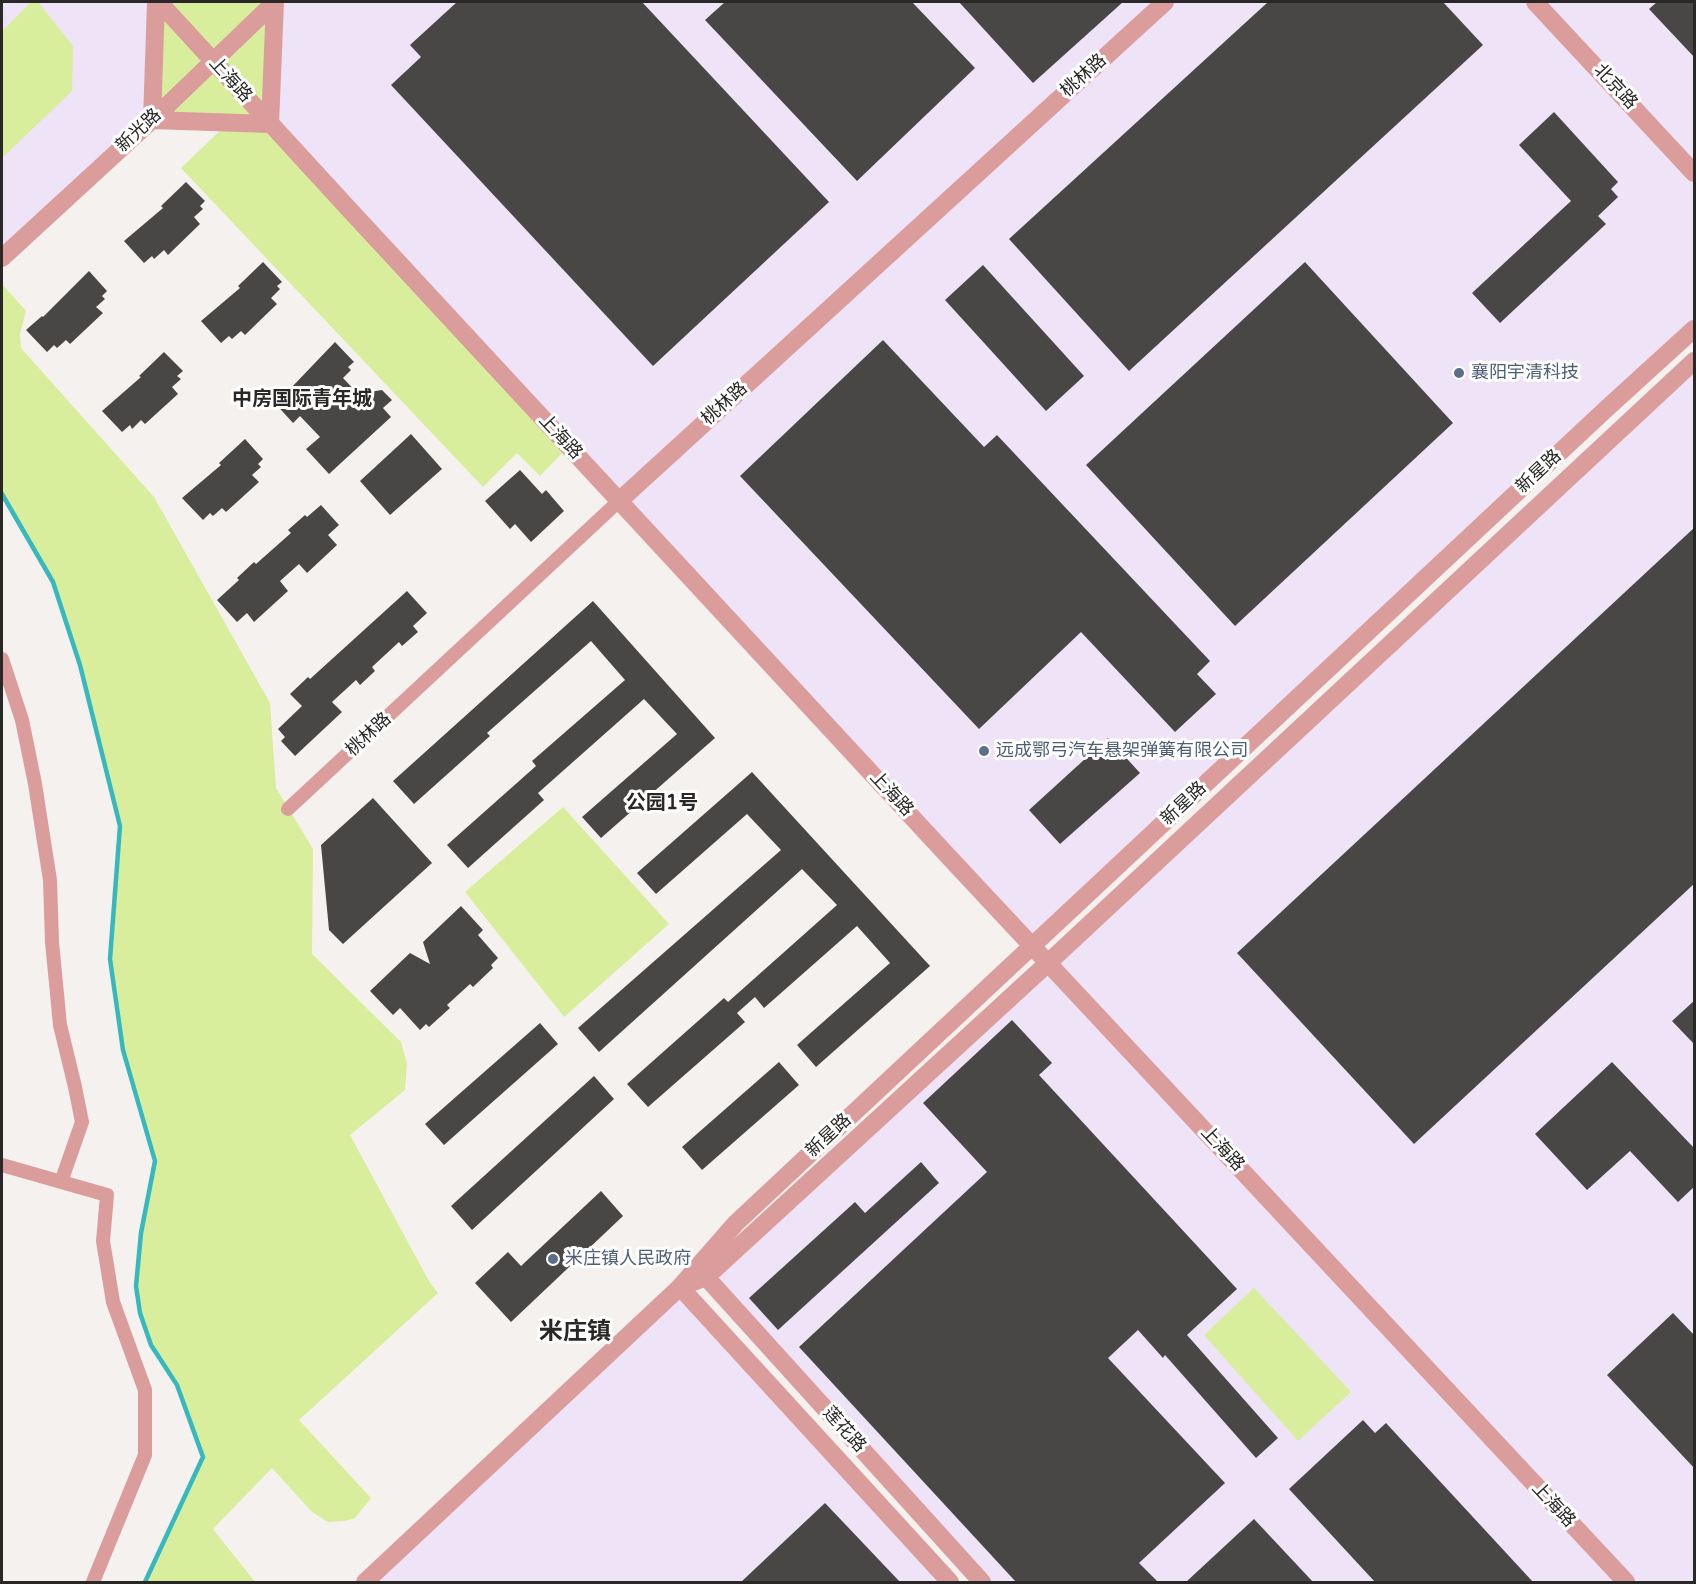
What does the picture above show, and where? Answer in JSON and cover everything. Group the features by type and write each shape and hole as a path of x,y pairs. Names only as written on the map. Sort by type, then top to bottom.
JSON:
{"street":[{"name":"上海路","path":"158,2 1032,946 1626,1582"},
{"path":"158,2 152,120 270,124 275,2"},
{"name":"新光路","path":"2,258 152,120 275,2"},
{"name":"桃林路","path":"288,809 619,501 1165,2"},
{"name":"北京路","path":"1535,2 1695,173"},
{"name":"新星路","path":"365,1582 680,1287 736,1223 1695,329"},
{"name":"新星路","path":"706,1277 1048,963 1695,361"},
{"path":"2,659 22,720 35,784 50,880 52,942 60,1025 82,1122 62,1182"},
{"path":"2,1164 107,1195 103,1241 112,1302 145,1390 145,1455 93,1582"},
{"path":"680,1287 706,1277"},
{"name":"莲花路","path":"706,1277 982,1582"},
{"name":"莲花路","path":"680,1287 950,1582"}],"shaded area":[{"path":"2,2 156,2 152,120 2,258"},
{"path":"275,2 1694,2 1694,331 1032,946 270,124"},
{"path":"1694,361 1694,1582 982,1582 710,1281"},
{"path":"680,1287 937,1582 365,1582"}],"green space":[{"path":"31,2 38,2 73,46 72,91 2,158 2,31"},
{"path":"156,2 275,2 270,124 569,446 540,476 517,453 483,487 181,168 228,123 152,120"},
{"path":"2,284 26,311 20,334 21,348 154,497 270,703 276,788 313,849 312,954 401,1042 407,1064 405,1090 350,1135 430,1283 438,1293 299,1420 371,1498 355,1518 328,1522 312,1512 272,1468 213,1529 255,1582 145,1582 203,1457 177,1385 151,1345 140,1313 136,1286 141,1233 155,1161 123,1050 110,959 120,826 80,665 53,582 2,494"},
{"path":"563,807 669,924 564,1017 465,892"},
{"path":"1254,1288 1351,1392 1298,1441 1204,1335"}],"building":[{"path":"457,2 642,2 829,202 653,366 391,85 421,57 410,45"},
{"path":"725,2 912,2 975,68 857,181 705,20"},
{"path":"959,2 1123,2 1033,83"},
{"path":"1268,2 1443,2 1483,45 1129,371 1009,239"},
{"path":"1657,2 1695,2 1695,58 1649,9"},
{"path":"1554,112 1618,182 1611,189 1618,197 1598,216 1606,224 1500,323 1472,293 1571,201 1519,145"},
{"path":"186,182 205,201 200,206 203,209 194,217 200,224 168,255 164,250 154,259 152,256 144,263 124,241 163,208 161,206"},
{"path":"263,262 282,282 277,286 280,289 271,298 277,304 245,335 241,331 232,339 229,336 221,343 201,321 240,288 238,286"},
{"path":"1305,262 1453,423 1235,626 1086,465"},
{"path":"983,265 1084,376 1046,411 945,300"},
{"path":"89,271 107,291 102,296 105,299 96,307 103,313 70,344 66,340 57,348 54,345 47,352 26,330 43,317"},
{"path":"883,340 984,447 997,435 1210,661 1197,674 1216,694 1175,732 1081,632 979,729 740,476"},
{"path":"335,342 354,362 348,367 351,370 343,378 362,398 369,392 382,390 392,400 383,408 391,417 329,474 306,449 320,437 300,416 293,423 273,401 288,387 290,389"},
{"path":"164,352 183,371 177,376 181,379 172,387 178,394 145,424 141,420 132,429 130,425 122,432 102,411 141,377 139,376"},
{"path":"411,434 442,469 390,515 360,481"},
{"path":"245,439 263,459 258,464 261,467 252,475 259,482 226,512 222,508 213,516 210,513 203,520 182,498 221,465 219,463"},
{"path":"520,470 542,494 546,490 564,511 531,542 515,524 510,529 485,501"},
{"path":"321,505 339,525 328,535 337,545 307,573 299,564 280,581 288,591 254,622 247,613 237,622 217,600 239,580 237,578 254,562 256,564 291,533 288,530"},
{"path":"1695,527 1695,883 1414,1144 1237,953"},
{"path":"407,591 427,613 413,626 418,632 402,646 399,642 372,667 375,671 360,685 356,680 332,702 342,712 295,756 281,741 285,737 278,729 302,706 290,694 308,677 310,679"},
{"path":"593,601 715,738 601,838 582,817 677,734 644,699 538,793 544,800 468,868 447,845 536,766 532,761 625,680 591,641 487,733 490,736 414,804 393,781"},
{"path":"1108,738 1140,773 1060,844 1029,810"},
{"path":"752,772 930,966 816,1067 797,1045 890,963 857,926 764,1008 755,997 737,1013 745,1022 648,1107 627,1084 724,998 728,1002 837,905 802,869 599,1052 578,1028 781,850 747,814 656,894 637,873"},
{"path":"373,798 432,863 343,944 329,930 321,845"},
{"path":"461,906 483,930 478,935 498,958 491,965 493,968 473,987 470,984 447,1005 450,1008 429,1027 426,1024 420,1030 400,1008 393,1015 370,991 410,953 430,964 423,942"},
{"path":"1695,1000 1695,1045 1672,1021"},
{"path":"1012,1020 1052,1063 1039,1075 1237,1289 1187,1335 1278,1438 1256,1458 1165,1355 1163,1358 1138,1330 1108,1358 1225,1483 1139,1563 1158,1582 1016,1582 799,1347 987,1172 923,1103"},
{"path":"540,1023 558,1044 444,1145 425,1124"},
{"path":"779,1062 799,1085 702,1170 682,1147"},
{"path":"1612,1062 1695,1149 1695,1186 1678,1202 1630,1151 1587,1190 1535,1134"},
{"path":"594,1076 614,1099 472,1230 451,1206"},
{"path":"921,1162 939,1183 778,1330 749,1298 855,1202 865,1213"},
{"name":"米庄镇人民政府","path":"601,1191 623,1216 511,1322 475,1283 508,1252 521,1266"},
{"path":"1673,1313 1695,1336 1695,1469 1607,1375"},
{"path":"1363,1420 1375,1433 1386,1423 1533,1582 1375,1582 1289,1489"},
{"path":"825,1503 900,1582 741,1582"},
{"path":"1254,1519 1313,1582 1186,1582"}],"waterway":[{"path":"2,494 53,582 80,665 120,826 110,959 123,1050 155,1161 141,1233 136,1286 140,1313 151,1345 177,1385 203,1457 145,1582"}],"place":[{"name":"襄阳宇清科技","path":"1459,373"},
{"name":"远成鄂弓汽车悬架弹簧有限公司","path":"984,751"},
{"name":"米庄镇人民政府","path":"553,1259"}],"district":[{"name":"中房国际青年城","path":"302,400"},
{"name":"公园1号","path":"662,804"},
{"name":"米庄镇","path":"575,1333"}]}
